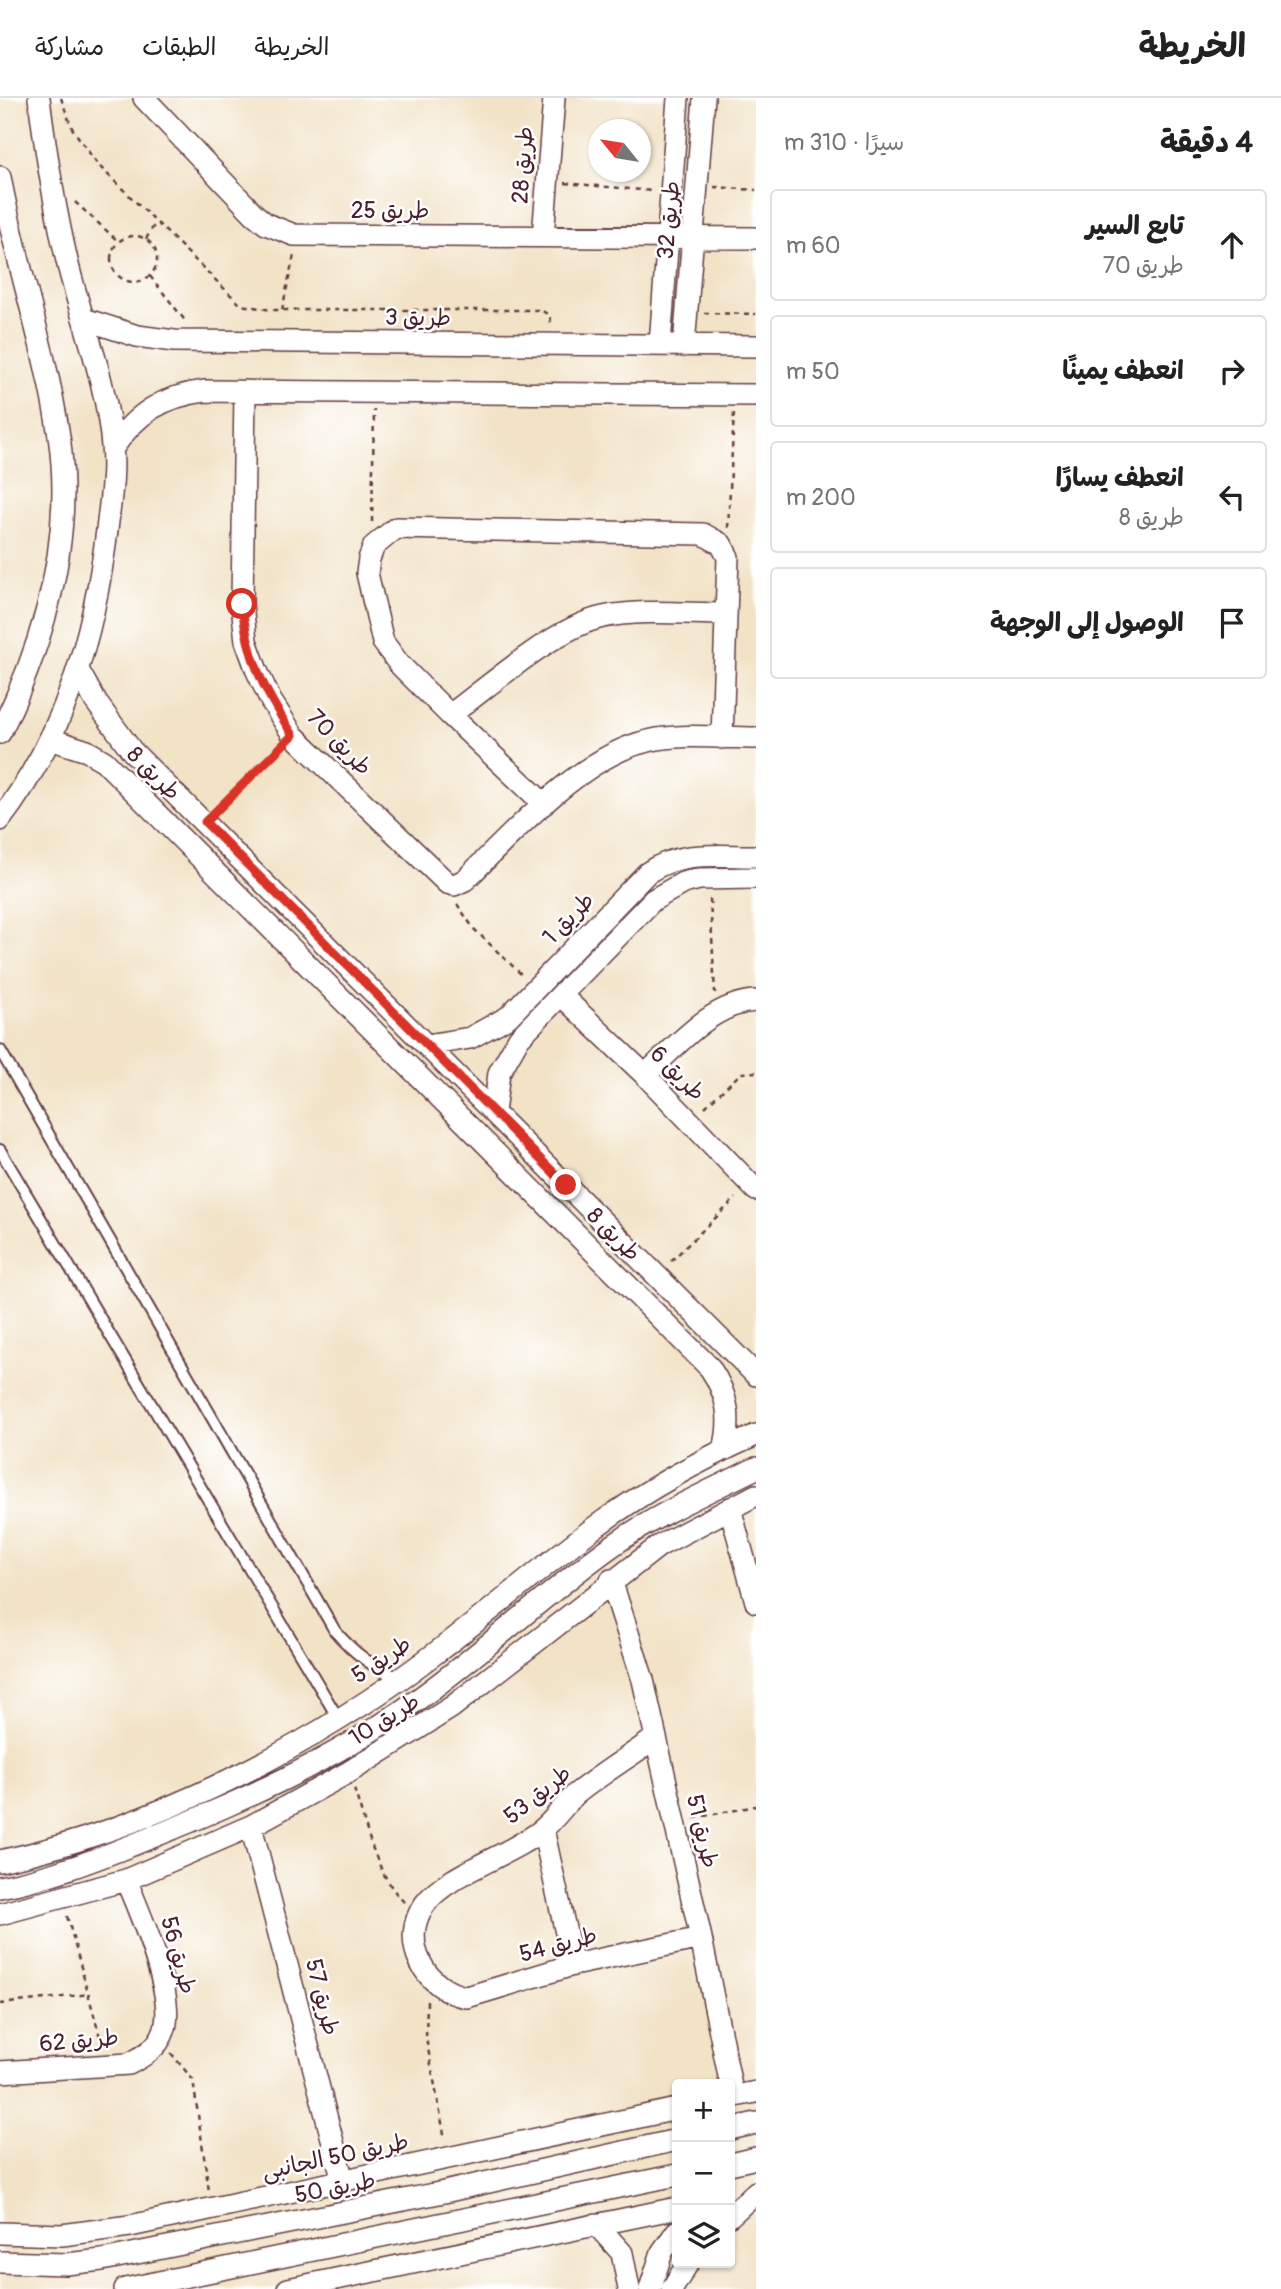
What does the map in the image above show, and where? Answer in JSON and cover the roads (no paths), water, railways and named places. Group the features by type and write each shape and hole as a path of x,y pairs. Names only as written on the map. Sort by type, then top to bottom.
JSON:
{"street":[{"path":"0,820 50,739 67,706 78,670 103,560 113,447 101,382 69,267 50,179 39,98"},
{"name":"طريق 25","path":"144,98 254,214 279,231 298,236 693,237"},
{"name":"طريق 28","path":"543,237 554,98"},
{"name":"طريق 32","path":"660,345 678,98"},
{"name":"طريق 32","path":"684,346 704,98"},
{"path":"0,177 59,435 63,483 61,530 42,631 24,683 0,733"},
{"path":"693,237 756,238"},
{"name":"طريق 3","path":"84,318 137,336 202,341 756,346"},
{"path":"113,447 136,418 168,399 205,391 756,395"},
{"name":"طريق 70","path":"245,391 242,604 246,641 271,701 293,735 447,883 454,885 465,880 544,804"},
{"path":"722,738 728,557 721,544 703,534 396,528 374,545 367,573 383,642 400,664 450,715 544,804 608,755 631,745 650,740 756,738"},
{"path":"450,715 555,639 600,618 625,614 726,614"},
{"name":"طريق 8","path":"78,670 96,702 132,751 756,1375"},
{"name":"طريق 8","path":"50,739 87,751 111,768 710,1368 722,1386 728,1406 729,1428 724,1450"},
{"name":"طريق 1","path":"427,1045 470,1038 508,1017 647,873 660,864 689,855 756,856"},
{"path":"495,1113 495,1093 507,1054 519,1038 653,900 682,883 709,878 756,878"},
{"name":"طريق 6","path":"561,995 645,1075 753,1187"},
{"path":"645,1075 716,1013 731,1006 756,1002"},
{"name":"طريق 5","path":"0,1861 100,1833 254,1767 338,1718 431,1657 615,1513 724,1450 756,1436"},
{"path":"0,1887 97,1859 155,1836 326,1757 452,1676 591,1561 669,1511 756,1468"},
{"name":"طريق 10","path":"0,1914 126,1880 251,1826 349,1772 452,1707 611,1580 659,1546 756,1495"},
{"path":"730,1508 756,1602"},
{"path":"579,1541 591,1561"},
{"name":"طريق 51","path":"611,1580 632,1642 655,1738 701,1938 728,2079"},
{"name":"طريق 53","path":"432,1982 426,1975 413,1938 419,1913 436,1893 543,1829 577,1794 655,1738"},
{"name":"طريق 57","path":"251,1826 343,2181"},
{"path":"543,1829 573,1965"},
{"name":"طريق 56","path":"126,1880 148,1934 167,2014 164,2031 156,2045"},
{"name":"طريق 54","path":"432,1982 454,1995 467,1997 573,1965 701,1938"},
{"name":"طريق 62","path":"0,2072 129,2064 156,2045"},
{"path":"735,2096 756,2092"},
{"name":"طريق 50 الجانبى","path":"0,2233 62,2235 96,2231 449,2160 672,2110"},
{"path":"735,2128 756,2123"},
{"name":"طريق 50","path":"0,2262 30,2264 102,2260 444,2192 672,2141"},
{"path":"735,2163 756,2158"},
{"path":"125,2289 672,2176"},
{"path":"735,2196 756,2192"},
{"path":"735,2211 756,2192"},
{"path":"288,2289 672,2209"},
{"path":"474,2219 479,2250"},
{"path":"596,2224 622,2253 629,2289"},
{"path":"650,2289 663,2252 672,2238"},
{"path":"672,2289 685,2268"}],"lane":[{"path":"0,1050 335,1631 353,1651 374,1668 399,1678"},
{"path":"0,1150 338,1718"}]}
